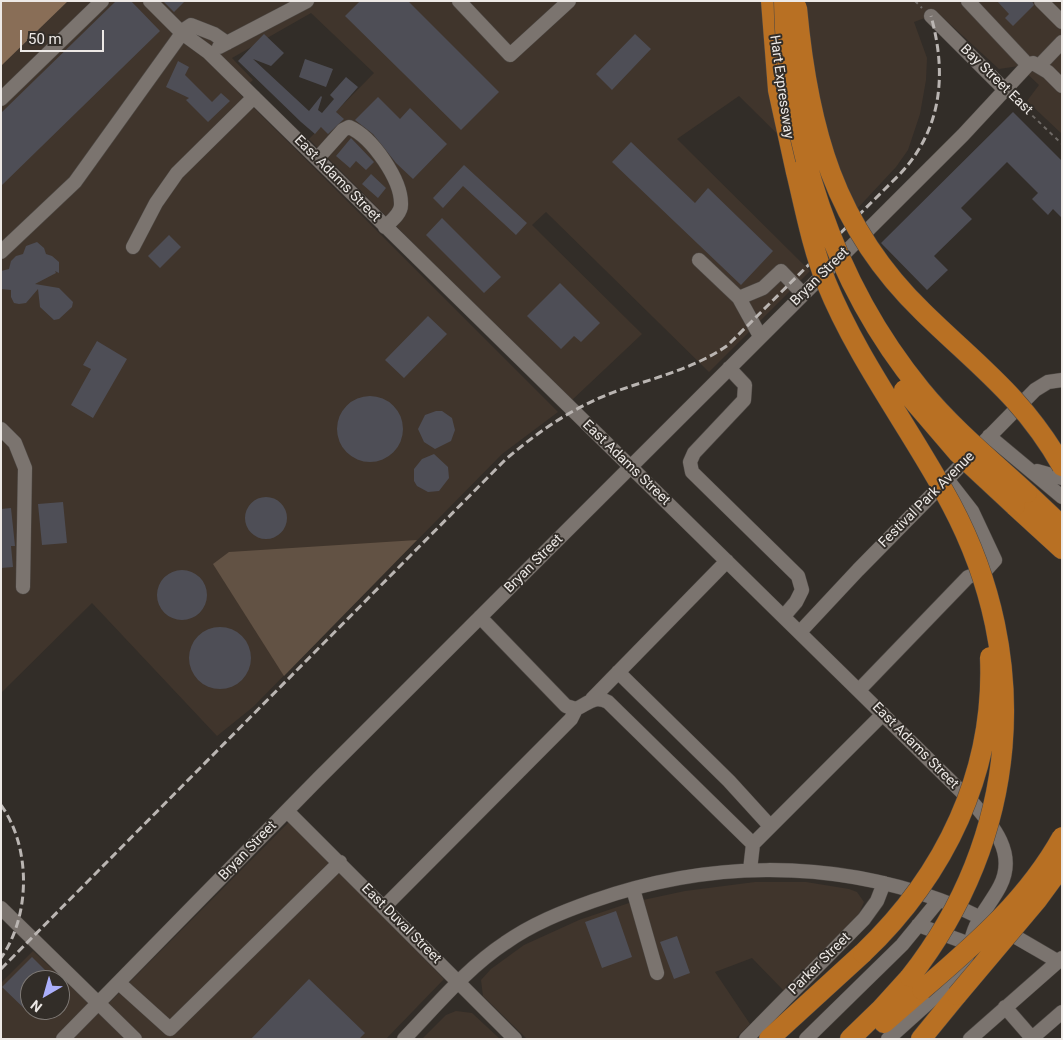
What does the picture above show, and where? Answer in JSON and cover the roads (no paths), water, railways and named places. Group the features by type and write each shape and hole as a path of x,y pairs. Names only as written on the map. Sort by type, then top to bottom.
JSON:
{"highway":[{"name":"Hart Expressway","path":"771,1 778,90 796,172"},
{"path":"784,1 789,70 801,141 822,209 846,270 881,333 922,391 1021,500 1062,549"},
{"path":"796,1 813,122 828,168 849,214 870,250 898,286 924,313 1009,392 1039,428 1062,466"},
{"path":"796,172 813,225 832,270 850,305 881,358 917,407 943,437 1021,500 1062,526"},
{"path":"796,172 819,262 836,306 861,355 935,476 965,532 991,603 1002,664 1004,733 995,798 975,865 942,932 904,985 850,1039"},
{"path":"769,1039 863,953 901,914 933,870 958,822 978,766 989,704 989,647 981,587 965,532"},
{"path":"866,1039 1003,917 1033,882 1062,837"},
{"path":"921,1039 1033,905 1062,866"}],"street":[{"path":"1,99 102,1"},
{"name":"East Adams Street","path":"150,1 182,33 208,52 784,616 972,802 1000,838 1007,860 1005,876 980,918 970,944 965,966 958,976 888,1039"},
{"path":"208,52 307,1"},
{"path":"459,1 510,55 569,1"},
{"path":"968,1 1033,66 1048,72 1062,86"},
{"path":"1041,1 1062,22"},
{"name":"Bay Street East","path":"932,16 1004,89"},
{"path":"1,252 75,182 182,33 191,25 226,43"},
{"name":"Bryan Street","path":"63,1039 480,617 963,135 1004,89 1062,42"},
{"path":"133,247 156,203 177,173 249,93"},
{"path":"317,160 342,130 349,127 356,130 385,161 395,175 401,206 398,214 385,227"},
{"path":"699,260 739,298 760,336"},
{"path":"739,298 763,288 781,271 803,294"},
{"path":"729,368 745,385 744,400 694,453 690,462 692,472 798,576 802,590 796,602 784,616"},
{"name":"Festival Park Avenue","path":"800,632 947,479 1041,385 1062,380"},
{"path":"1,429 15,443 26,468 23,587"},
{"path":"989,436 1005,451 1031,469 1062,497"},
{"path":"1031,469 1062,478"},
{"path":"859,690 968,577 985,571 996,560 972,511 947,479"},
{"path":"385,906 571,720 576,709 592,699 728,561"},
{"path":"480,617 566,706 576,709"},
{"path":"618,672 729,781 770,826"},
{"path":"592,699 600,698 608,702 753,844"},
{"path":"750,870 753,844 883,714"},
{"name":"East Duval Street","path":"287,811 385,906 514,1039"},
{"path":"119,983 170,1029 340,862"},
{"path":"404,1039 459,984 504,943 539,923 571,909 633,888 678,878 750,870 812,871 884,883 939,900 1060,956 970,1039"},
{"name":"Parker Street","path":"746,1039 864,920 877,901 884,883"},
{"path":"633,888 657,974"},
{"path":"806,1039 890,958 939,900"},
{"path":"1,908 134,1039"},
{"path":"918,925 970,944"},
{"path":"1005,1007 1032,1038 1062,1012"}],"railway":[{"path":"1,969 506,459 567,414 594,400 685,368 728,345 900,174 914,157 925,138 937,100 939,59 931,16"},
{"path":"1,805 11,822 18,841 24,881 18,922 11,941 1,958"}]}
